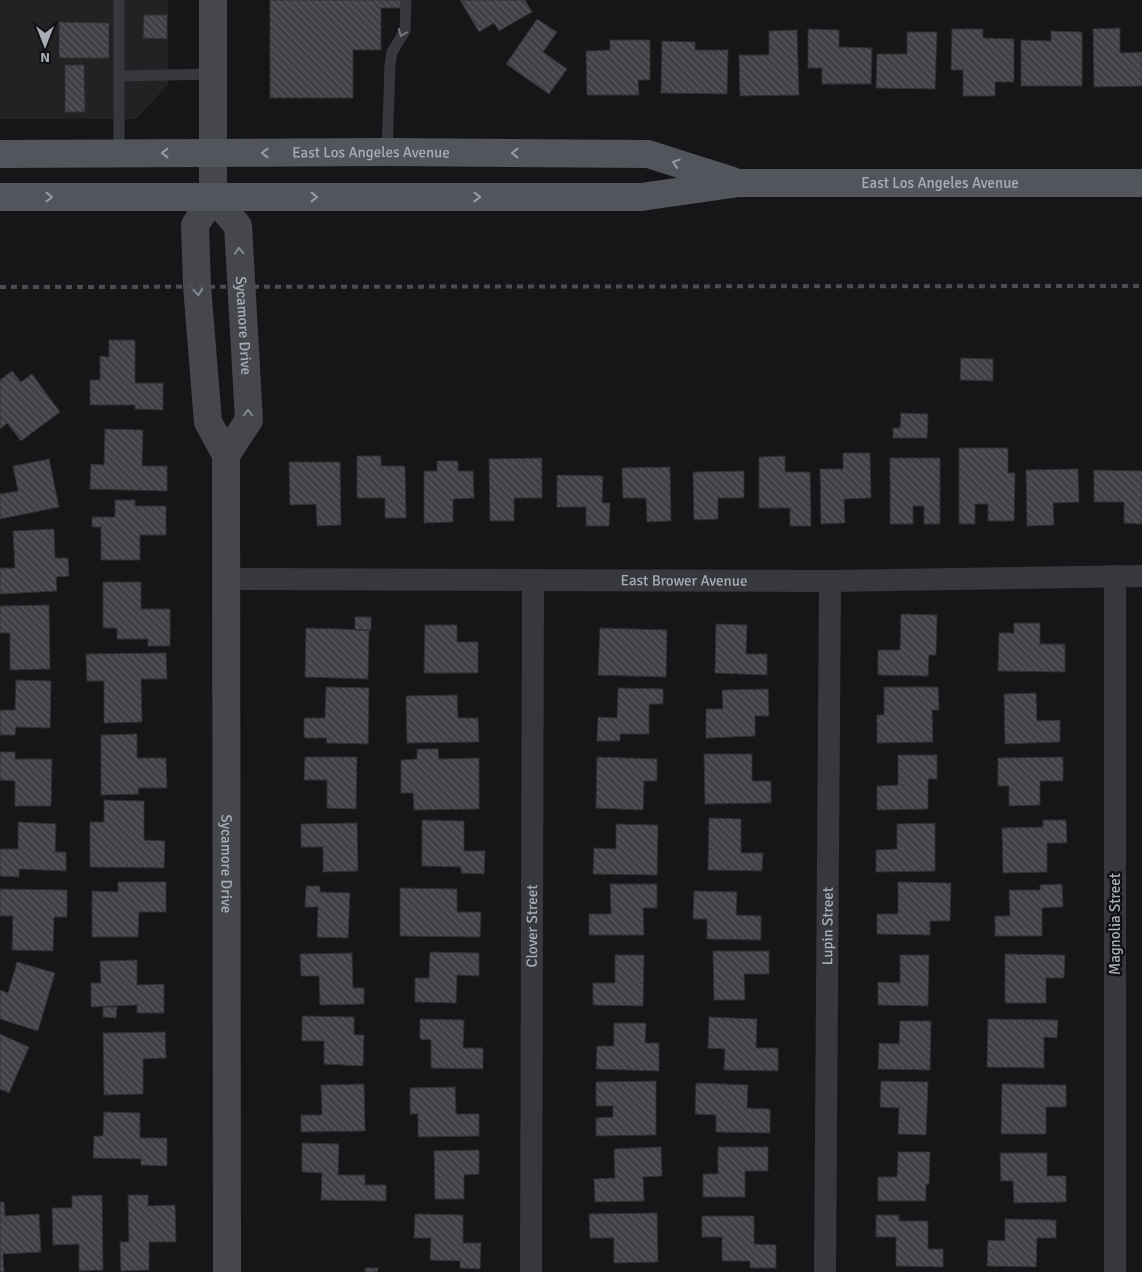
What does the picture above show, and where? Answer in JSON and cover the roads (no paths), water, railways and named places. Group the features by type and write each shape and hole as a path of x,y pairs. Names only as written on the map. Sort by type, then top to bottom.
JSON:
{"main road":[{"path":"213,0 213,197"},
{"name":"East Los Angeles Avenue","path":"0,154 388,152 648,154 739,183"},
{"name":"East Los Angeles Avenue","path":"0,197 641,197 739,183 1142,183"},
{"name":"Sycamore Drive","path":"226,454 249,420 238,226 213,197 195,225 197,286 208,422 226,454 227,1272"}],"street":[{"name":"Magnolia Street","path":"1115,576 1115,1272"},
{"name":"East Brower Avenue","path":"225,579 830,581 1142,576"},
{"name":"Clover Street","path":"531,1272 533,581"},
{"name":"Lupin Street","path":"825,1272 830,581"}],"lane":[{"path":"119,0 119,154"},
{"path":"388,152 390,65 392,52 405,31 406,0"},
{"path":"120,76 213,74"}],"railway":[{"path":"0,287 1142,286"}]}
